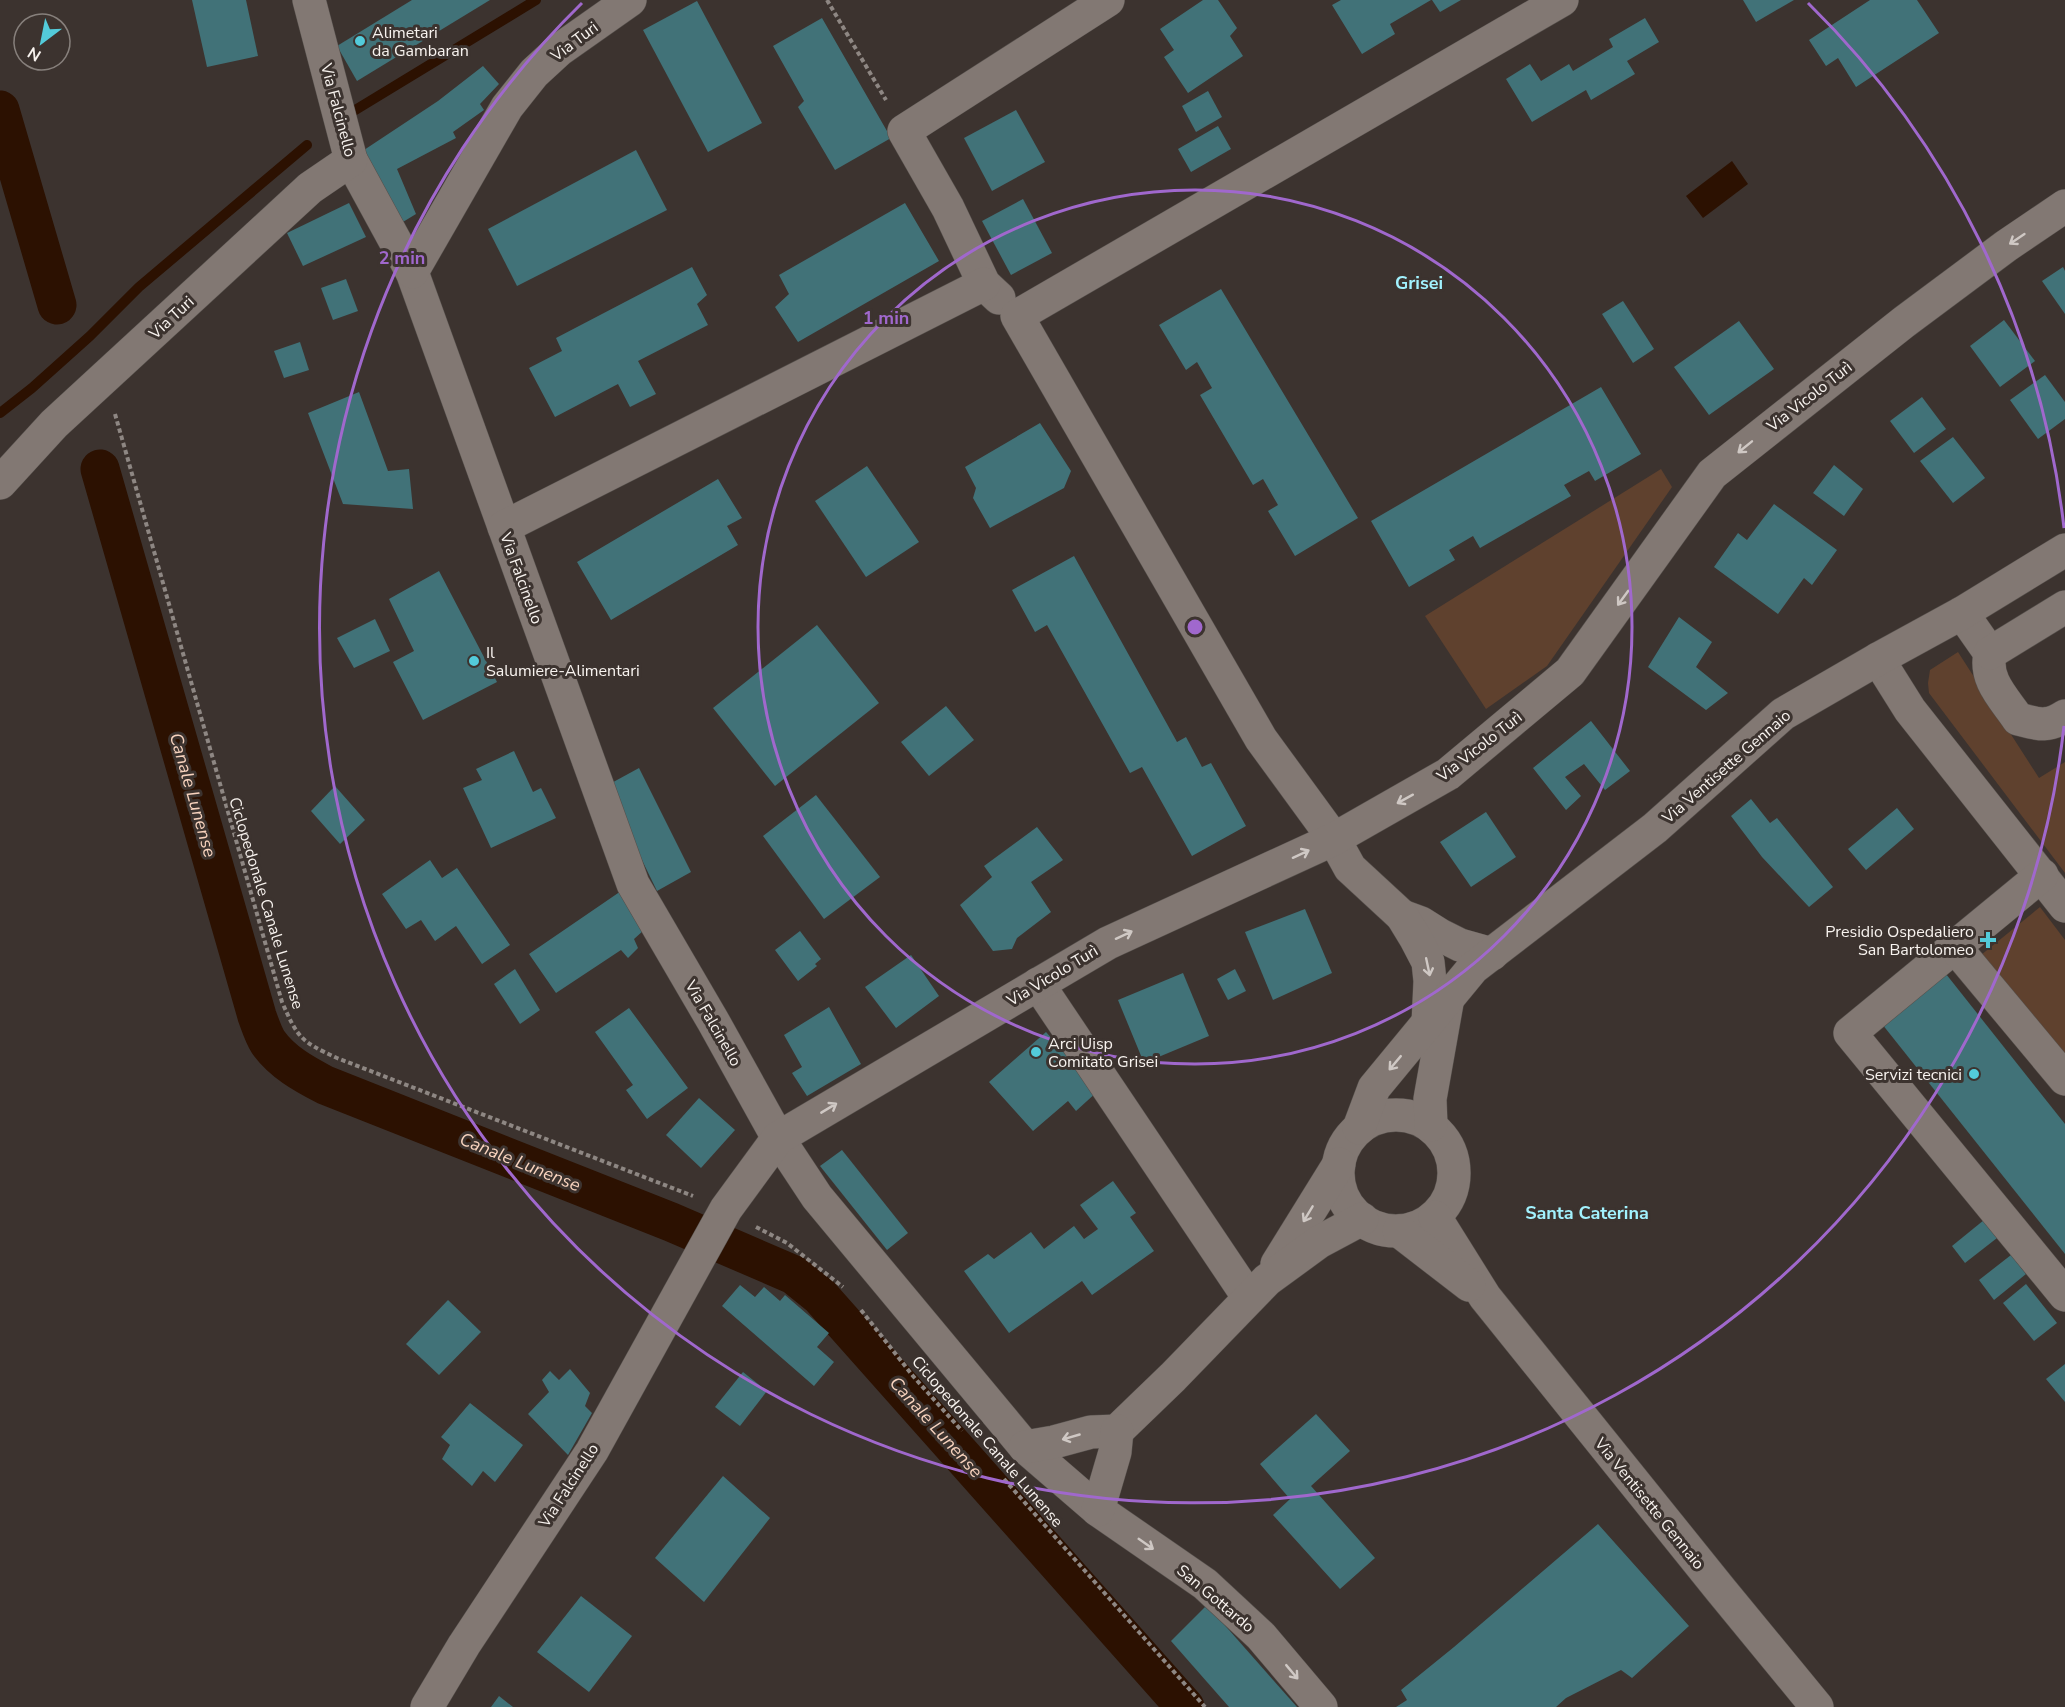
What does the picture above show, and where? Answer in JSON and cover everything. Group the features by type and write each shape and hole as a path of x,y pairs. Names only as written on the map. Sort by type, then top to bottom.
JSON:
{"street":[{"name":"Via Falcinello","path":"309,0 351,160 412,272 633,884 778,1138 817,1197 1024,1447 1066,1484"},
{"name":"Via Turi","path":"412,272 507,107 534,73 559,50 630,0"},
{"path":"1108,0 904,130 948,208 984,284 1017,316 1261,739 1334,839 1350,868 1402,916 1428,962 1437,1013"},
{"path":"1017,316 1562,0"},
{"name":"Via Turi","path":"0,483 54,424 310,188 351,160"},
{"name":"Via Vicolo Turì","path":"778,1138 1108,943 1334,839 1448,774 1570,672 1712,474 1904,322 2006,246 2065,206"},
{"path":"504,527 984,284"},
{"name":"Via Ventisette Gennaio","path":"1258,1289 1339,1164 1346,1144 1359,1128 1374,1088 1473,968 1655,828 1783,714 1962,613 2065,550"},
{"path":"2065,606 1990,654 1987,665 1989,676 2018,719 2039,724 2054,724 2065,716"},
{"path":"1962,613 1990,654"},
{"path":"1878,659 1910,710 2065,906"},
{"path":"2042,875 1850,1034 2065,1295"},
{"path":"1402,916 1421,923 1460,945 1492,954"},
{"path":"1955,947 2065,1079"},
{"path":"1038,984 1258,1289"},
{"name":"Via Ventisette Gennaio","path":"1431,1125 1430,1099 1437,1013"},
{"path":"1359,1128 1376,1118 1395,1114 1413,1117 1431,1125 1443,1138 1451,1153 1455,1170 1453,1187 1447,1203 1435,1217 1418,1227 1399,1231"},
{"name":"Via Falcinello","path":"427,1707 464,1645 592,1450 726,1211 778,1138"},
{"path":"1339,1164 1338,1179 1342,1194 1350,1208 1362,1220"},
{"name":"Via Ventisette Gennaio","path":"1435,1217 1485,1297 1817,1707"},
{"name":"Via Ventisette Gennaio","path":"1117,1431 1258,1289 1319,1242 1362,1220 1379,1228 1399,1231 1485,1297"},
{"path":"1024,1447 1091,1432 1117,1431 1115,1452 1098,1510"},
{"name":"San Gottardo","path":"1066,1484 1098,1510 1205,1584 1261,1636 1322,1707"}],"path":[{"path":"826,0 904,130"},
{"name":"Ciclopedonale Canale Lunense","path":"105,378 282,1002 295,1032 312,1047 337,1058 726,1211 787,1244 844,1288"},
{"name":"Ciclopedonale Canale Lunense","path":"858,1305 913,1376 968,1438"},
{"name":"Ciclopedonale Canale Lunense","path":"1000,1474 1205,1707"}],"shaded area":[{"path":"1732,161 1748,184 1703,218 1686,196"},
{"path":"1661,469 1672,487 1547,666 1486,709 1425,616"},
{"path":"1958,652 2039,778 2065,762 2065,873 1929,693 1930,670"},
{"path":"2040,907 2065,940 2065,1059 1981,955"}],"building":[{"path":"192,0 246,0 258,56 207,67"},
{"path":"412,0 490,0 357,81 337,46"},
{"path":"1203,0 1218,0 1237,28 1230,36 1243,56 1188,93 1164,57 1174,50 1160,29"},
{"path":"1341,0 1431,0 1390,24 1395,34 1362,54 1332,5"},
{"path":"1432,0 1461,0 1440,12"},
{"path":"1743,0 1794,0 1756,22"},
{"path":"1870,0 1917,0 1939,33 1856,87 1838,58 1826,66 1809,40"},
{"path":"697,1 762,123 708,152 643,30"},
{"path":"822,18 891,138 835,170 798,107 804,101 773,46"},
{"path":"1645,18 1659,42 1627,61 1635,74 1591,100 1586,90 1532,122 1506,79 1530,64 1541,81 1569,64 1573,71 1613,47 1609,39"},
{"path":"483,66 499,84 480,104 484,110 453,132 456,138 397,169 416,214 398,225 364,150 438,101"},
{"path":"1208,91 1222,117 1196,132 1182,106"},
{"path":"1016,110 1045,162 992,191 964,138"},
{"path":"1218,126 1231,149 1191,172 1178,149"},
{"path":"636,150 667,210 517,286 488,229"},
{"path":"1023,199 1052,253 1011,275 982,221"},
{"path":"349,203 366,237 303,266 287,233"},
{"path":"905,203 939,261 798,342 775,307 789,294 779,275"},
{"path":"692,267 707,295 697,304 708,325 638,361 656,394 630,407 618,384 555,417 529,368 562,351 556,338"},
{"path":"2063,267 2065,271 2065,314 2042,281"},
{"path":"346,279 358,311 333,320 321,288"},
{"path":"1221,289 1358,518 1295,556 1268,511 1278,505 1263,479 1253,485 1200,395 1212,388 1197,362 1186,370 1159,325"},
{"path":"1623,301 1654,349 1633,363 1602,314"},
{"path":"2004,320 2035,361 2000,387 1970,346"},
{"path":"1739,321 1774,369 1709,415 1674,367"},
{"path":"300,342 309,370 284,378 274,351"},
{"path":"2045,375 2065,402 2065,419 2038,439 2010,400"},
{"path":"1601,387 1641,454 1595,481 1589,471 1564,485 1571,496 1480,548 1473,536 1449,550 1455,560 1409,587 1371,521"},
{"path":"359,392 388,471 409,469 413,509 343,504 308,413"},
{"path":"1922,397 1946,429 1914,453 1890,421"},
{"path":"1040,423 1071,471 1064,488 990,528 973,498 976,488 965,467"},
{"path":"1953,437 1985,478 1953,503 1920,461"},
{"path":"1834,465 1863,489 1844,516 1813,493"},
{"path":"867,466 919,542 866,577 815,501"},
{"path":"718,479 742,518 727,526 738,545 611,620 577,562"},
{"path":"1774,504 1837,550 1812,585 1804,578 1778,614 1714,567 1738,533 1747,540"},
{"path":"1074,556 1177,742 1186,737 1202,767 1211,763 1246,826 1192,856 1142,767 1130,773 1047,625 1035,632 1012,590"},
{"path":"439,571 497,682 423,720 393,662 414,651 389,599"},
{"path":"1679,617 1712,642 1696,667 1728,693 1706,710 1648,667"},
{"path":"375,619 390,651 354,668 337,638"},
{"path":"817,625 879,703 775,786 713,708"},
{"path":"946,706 974,740 929,776 901,742"},
{"path":"1591,721 1630,771 1605,790 1584,764 1565,777 1581,796 1566,810 1533,768"},
{"path":"514,751 533,792 541,788 556,818 491,848 463,788 482,780 476,769"},
{"path":"639,768 691,872 657,891 606,786"},
{"path":"335,786 365,820 340,844 311,811"},
{"path":"816,795 880,877 824,919 763,836"},
{"path":"1751,799 1770,823 1777,818 1833,887 1809,907 1762,857 1731,816"},
{"path":"1897,808 1914,829 1866,870 1848,849"},
{"path":"1486,812 1516,857 1471,887 1440,842"},
{"path":"1037,827 1063,860 1031,882 1051,912 1017,938 1012,949 993,951 960,905 992,877 984,866"},
{"path":"430,860 442,878 457,868 510,945 482,964 456,926 435,941 421,920 406,929 382,894"},
{"path":"624,889 644,930 634,939 638,948 628,958 621,950 556,993 529,954"},
{"path":"1305,909 1332,973 1273,1000 1245,932"},
{"path":"800,931 821,959 815,964 817,966 798,981 775,950"},
{"path":"911,955 939,996 896,1028 865,987"},
{"path":"515,969 540,1010 520,1024 494,984"},
{"path":"1235,969 1246,991 1228,1000 1217,979"},
{"path":"1183,973 1209,1036 1144,1063 1118,1000"},
{"name":"Servizi tecnici","path":"1946,974 2065,1124 2065,1254 1882,1024"},
{"path":"829,1007 861,1064 807,1096 792,1073 802,1067 784,1035"},
{"path":"629,1008 688,1088 647,1119 626,1090 633,1085 595,1032"},
{"path":"1046,1032 1098,1091 1076,1111 1068,1101 1033,1131 989,1082"},
{"path":"699,1098 735,1130 701,1168 666,1135"},
{"path":"842,1150 908,1233 887,1250 820,1166"},
{"path":"1113,1181 1136,1213 1130,1217 1154,1251 1092,1295 1082,1281 1009,1333 964,1271 988,1254 994,1259 1031,1232 1044,1249 1074,1226 1084,1239 1098,1229 1080,1205"},
{"path":"1984,1220 1997,1238 1965,1263 1952,1246"},
{"path":"2011,1255 2026,1274 1994,1300 1979,1280"},
{"path":"2026,1284 2057,1323 2034,1341 2003,1303"},
{"path":"740,1285 755,1297 764,1287 780,1301 785,1295 829,1333 817,1347 834,1362 814,1386 722,1306"},
{"path":"448,1300 481,1332 439,1375 406,1344"},
{"path":"2065,1364 2065,1402 2046,1379"},
{"path":"570,1369 590,1393 585,1406 592,1413 568,1455 528,1414 549,1392 542,1380 550,1371 559,1380"},
{"path":"743,1372 767,1391 740,1426 715,1407"},
{"path":"470,1403 523,1445 495,1482 483,1471 472,1486 442,1459 450,1445 441,1437"},
{"path":"1316,1414 1350,1451 1311,1486 1375,1558 1340,1589 1273,1515 1290,1499 1260,1464"},
{"path":"723,1476 770,1518 704,1602 655,1558"},
{"path":"1598,1524 1689,1626 1632,1678 1621,1670 1566,1698 1556,1707 1396,1707 1407,1700 1401,1690"},
{"path":"581,1596 632,1636 589,1692 537,1652"},
{"path":"1207,1605 1297,1707 1229,1707 1171,1641"},
{"path":"499,1696 513,1707 491,1707"}],"waterway":[{"path":"352,112 536,0"},
{"name":"Canale Lunense","path":"0,110 57,305"},
{"path":"0,413 32,388 90,336 139,287 307,145"},
{"name":"Canale Lunense","path":"100,469 257,1016 268,1042 280,1056 325,1085 671,1222 794,1275 820,1296 1185,1707"}],"place":[{"name":"Alimetari da Gambaran","path":"360,41"},
{"name":"Il Salumiere-Alimentari","path":"474,661"},
{"name":"Presidio Ospedaliero San Bartolomeo","path":"1988,940"},
{"name":"Arci Uisp Comitato Grisei","path":"1036,1052"},
{"name":"Servizi tecnici","path":"1974,1074"}],"district":[{"name":"Grisei","path":"1419,283"},
{"name":"Santa Caterina","path":"1587,1213"}]}
